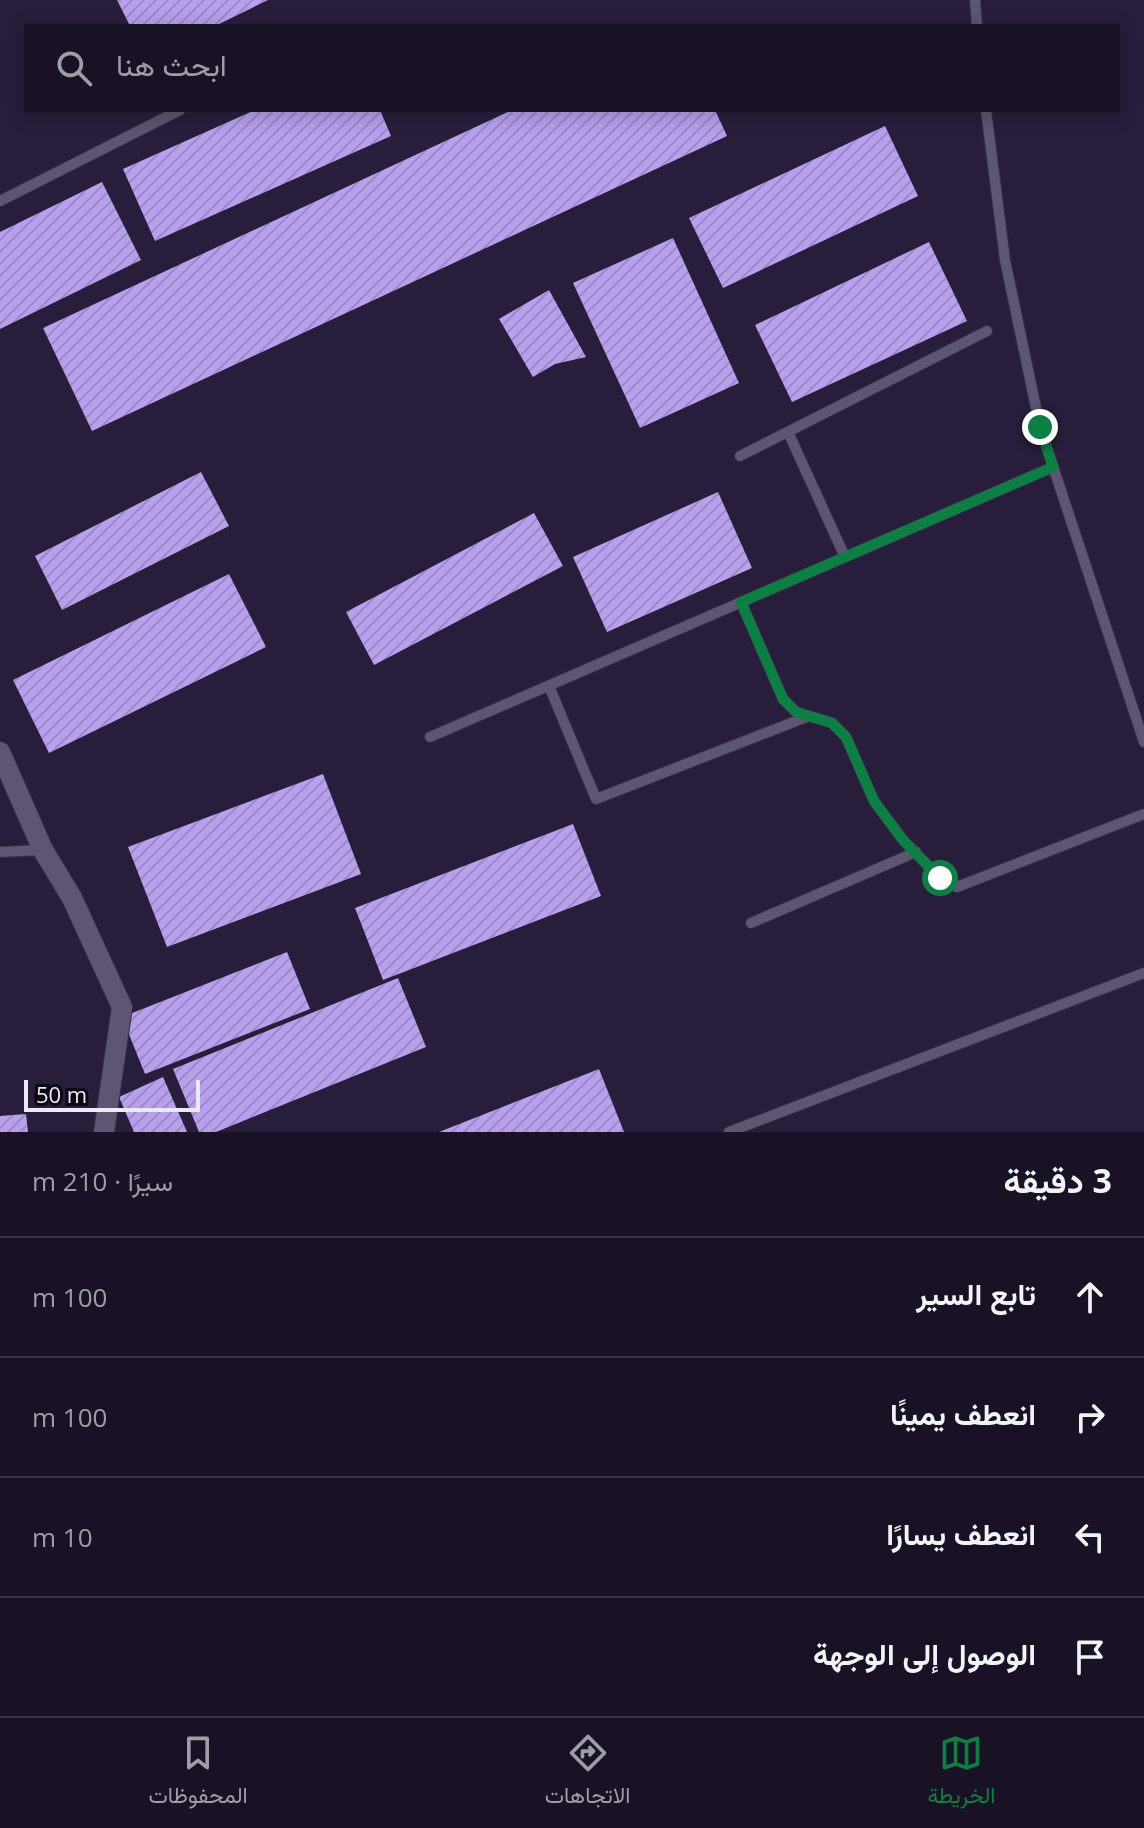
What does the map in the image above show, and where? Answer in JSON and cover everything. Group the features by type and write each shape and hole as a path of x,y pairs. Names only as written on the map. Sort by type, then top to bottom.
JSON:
{"street":[{"path":"0,752 43,850 72,898 122,1007 104,1132"}],"lane":[{"path":"975,0 977,24"},
{"path":"0,201 176,112"},
{"path":"986,112 1005,260 1040,427 1144,742"},
{"path":"740,456 987,331"},
{"path":"788,432 845,557"},
{"path":"430,737 1053,467"},
{"path":"741,602 783,699 796,712 832,723 846,737 874,801 903,840 940,878 957,887 1144,814"},
{"path":"549,686 596,799 809,716"},
{"path":"0,852 43,850"},
{"path":"751,923 916,852"},
{"path":"729,1132 1144,973"}],"shaded area":[{"path":"0,0 1144,0 1144,1132 0,1132"}],"building":[{"path":"117,0 268,0 219,24 129,24"},
{"path":"251,112 381,112 391,136 155,241 123,169"},
{"path":"508,112 716,112 727,136 92,431 43,328"},
{"path":"885,126 918,196 723,288 689,218"},
{"path":"102,182 141,260 0,329 0,232"},
{"path":"673,238 739,383 640,428 573,283"},
{"path":"929,242 967,321 792,402 755,325"},
{"path":"549,290 586,357 555,364 533,377 499,319"},
{"path":"201,472 229,526 62,610 35,556"},
{"path":"718,492 752,568 607,632 573,557"},
{"path":"534,513 563,566 374,665 346,612"},
{"path":"229,574 266,647 49,753 13,680"},
{"path":"323,774 361,874 167,947 128,847"},
{"path":"573,824 601,896 383,980 355,908"},
{"path":"287,952 310,1009 145,1074 122,1017"},
{"path":"398,978 426,1047 216,1132 199,1132 173,1069"},
{"path":"599,1069 624,1132 439,1132"},
{"path":"163,1077 187,1132 134,1132 119,1097"},
{"path":"26,1114 28,1132 0,1132 0,1116"}],"route":[{"path":"940,878 903,840 874,801 846,737 832,723 796,712 783,699 741,602 1053,467 1040,427"}]}
